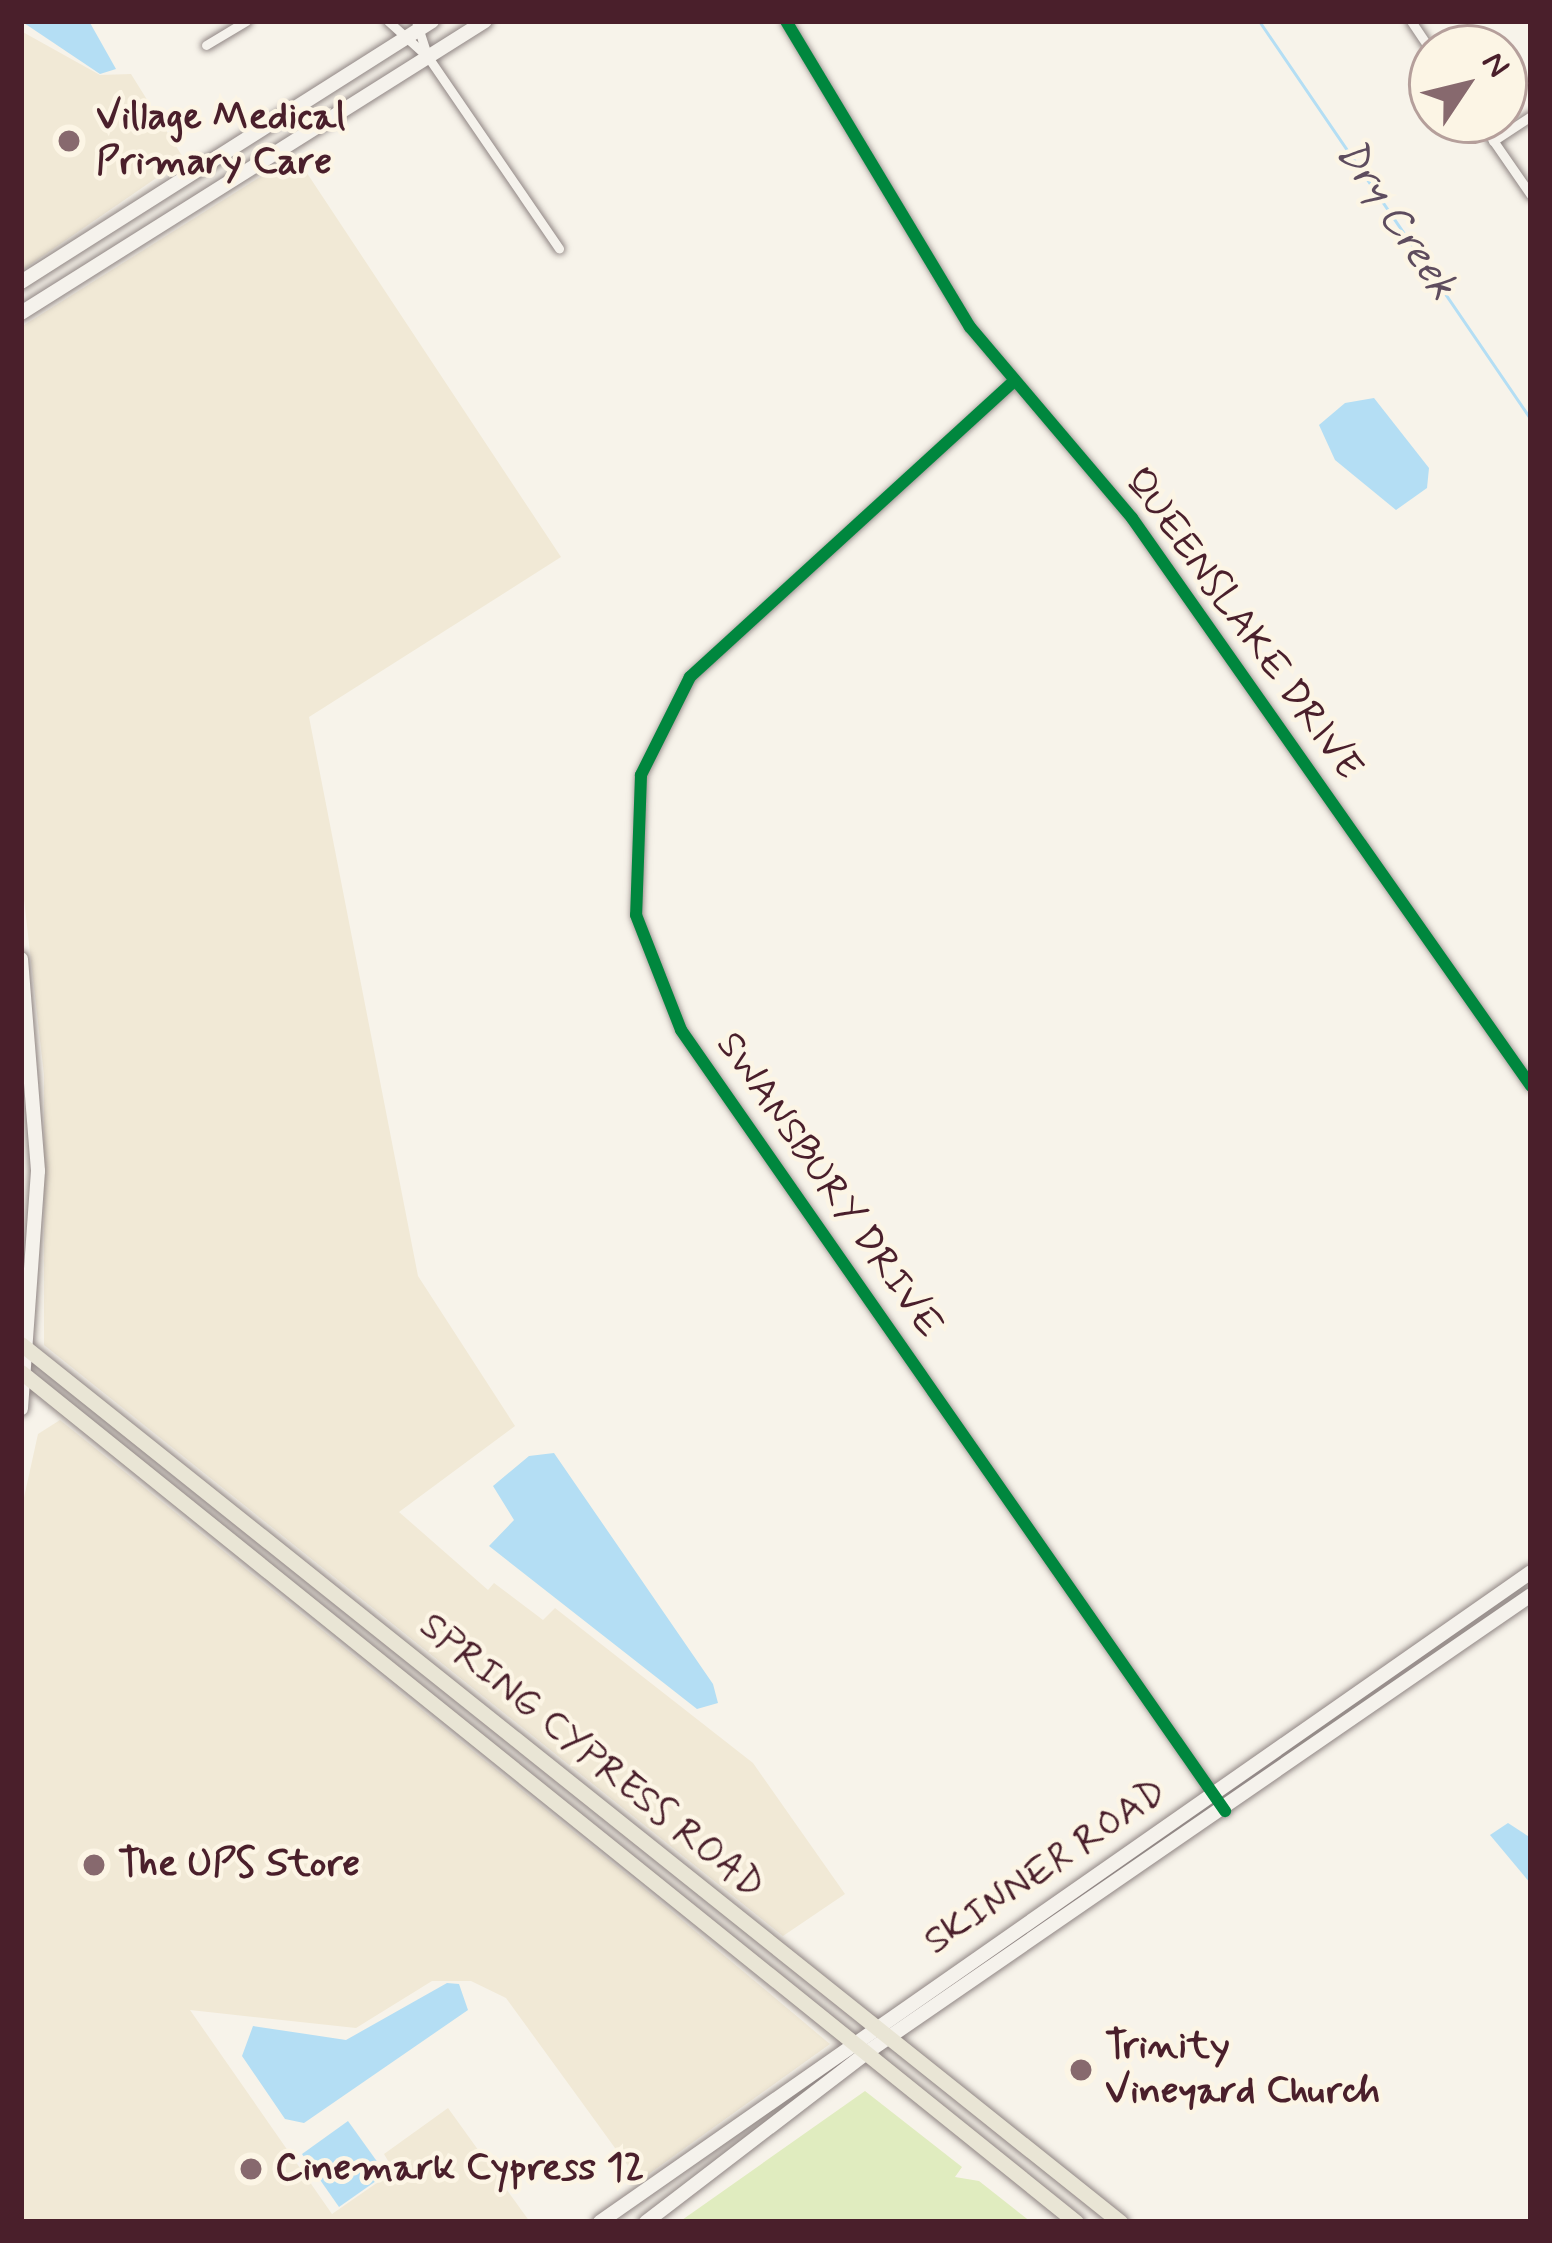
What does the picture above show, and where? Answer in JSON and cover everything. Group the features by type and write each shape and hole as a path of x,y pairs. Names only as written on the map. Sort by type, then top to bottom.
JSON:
{"main road":[{"name":"SPRING CYPRESS ROAD","path":"24,1346 1120,2222"},
{"name":"SPRING CYPRESS ROAD","path":"23,1374 1073,2220"},
{"path":"279,1581 292,1561"},
{"path":"486,1748 501,1727"},
{"path":"643,1874 663,1857"},
{"path":"1073,2220 1087,2196"}],"street":[{"path":"206,45 246,21"},
{"path":"388,21 402,40 428,58 559,248"},
{"path":"21,314 485,21"},
{"name":"QUEENSLAKE DRIVE","path":"786,21 948,295 1014,381 1132,518 1531,1086"},
{"path":"21,282 422,24 428,58"},
{"path":"241,142 256,165"},
{"path":"1495,144 1531,195"},
{"path":"40,270 55,292"},
{"name":"SWANSBURY DRIVE","path":"1014,381 691,677 641,775 633,896 651,970 682,1030 1225,1810"},
{"path":"21,959 35,1081 21,1408"},
{"name":"SKINNER ROAD","path":"600,2222 873,2025 1215,1794 1531,1572"},
{"name":"SKINNER ROAD","path":"646,2222 866,2053 1531,1595"},
{"path":"1389,1671 1400,1688"},
{"path":"1077,1887 1088,1903"}],"shaded area":[{"path":"21,31 100,75 131,74 184,159 21,271"},
{"path":"295,155 561,557 309,717 418,1276 515,1426 399,1512 488,1590 494,1583 543,1620 555,1608 753,1763 845,1894 783,1936 44,1345 44,1075 21,873 21,327"},
{"path":"60,1420 640,1885 830,2044 639,2181 506,1998 471,1981 432,1981 356,2028 190,2010 332,2214 394,2171 384,2154 448,2108 530,2222 21,2222 21,1511 38,1434"}],"green space":[{"path":"865,2091 962,2167 955,2177 979,2181 1031,2222 682,2220"}],"water":[{"path":"21,21 89,21 116,69 100,74"},
{"path":"1374,398 1429,468 1427,488 1396,510 1335,460 1319,425 1345,403"},
{"path":"554,1453 713,1684 718,1703 697,1709 489,1546 514,1520 493,1486 529,1456"},
{"path":"1508,1823 1531,1838 1531,1884 1490,1835"},
{"path":"447,1983 459,1984 468,2010 304,2123 285,2119 242,2056 253,2026 346,2040"},
{"path":"348,2121 386,2174 339,2207 302,2154"}],"waterway":[{"name":"Dry Creek","path":"1259,21 1531,419"}],"cycle path":[{"path":"786,21 970,327 1132,518 1531,1086"},
{"path":"1014,381 690,677 641,775 636,915 681,1030 1225,1811"}],"place":[{"name":"Village Medical Primary Care","path":"69,141"},
{"name":"The UPS Store","path":"94,1865"},
{"name":"Trinity Vineyard Church","path":"1081,2070"},
{"name":"Cinemark Cypress 12","path":"251,2169"}]}
